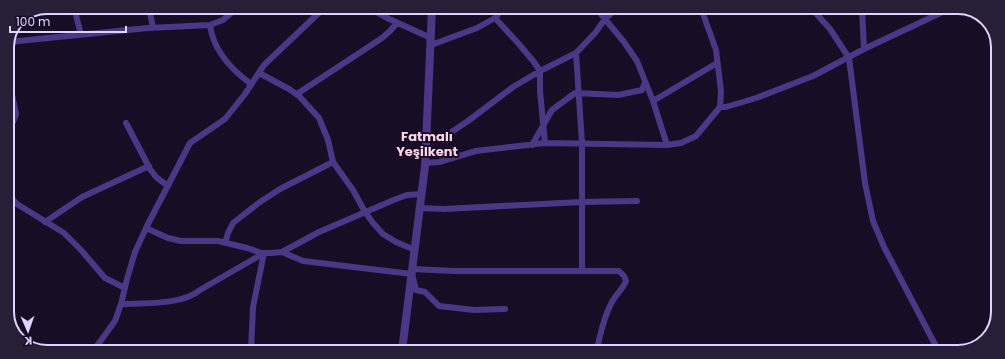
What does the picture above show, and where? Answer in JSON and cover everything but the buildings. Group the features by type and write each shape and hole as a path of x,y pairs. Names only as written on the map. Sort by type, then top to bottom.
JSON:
{"street":[{"path":"76,14 81,34"},
{"path":"151,14 153,28"},
{"path":"15,41 153,28 210,26 223,20 230,14"},
{"path":"98,345 116,321 122,304 135,252 190,143 225,119 264,65 318,14"},
{"path":"380,14 431,42 477,28 495,18 498,14"},
{"path":"403,345 425,163 432,14"},
{"path":"601,14 624,42 637,61 653,101 667,145"},
{"path":"426,139 447,135 513,87 540,71 576,53 610,14"},
{"path":"425,163 439,162 476,151 544,143 667,145 681,143 696,136 720,107 721,91 716,50 703,14"},
{"path":"816,14 830,29 849,58 865,183 873,221 884,247 935,345"},
{"path":"862,14 864,49"},
{"path":"720,107 726,107 763,96 814,76 864,49 938,14"},
{"path":"495,18 534,62 540,71 544,143"},
{"path":"297,94 382,38 397,23"},
{"path":"210,26 211,36 229,66 238,75 251,84"},
{"path":"576,53 582,143 582,270"},
{"path":"653,101 717,63"},
{"path":"259,73 297,94 319,118 328,140 332,162 360,201 365,212 383,234 396,242 415,250"},
{"path":"532,145 552,110 575,93 618,95 642,90 645,82"},
{"path":"14,104 16,114 14,118"},
{"path":"126,122 156,177 168,186"},
{"path":"225,243 233,224 260,202 280,189 332,162"},
{"path":"45,222 82,197 149,166"},
{"path":"122,304 181,300 194,295 200,290 264,254 282,252 319,232 396,199 407,195 421,194"},
{"path":"14,201 64,233 105,278 125,288"},
{"path":"420,208 444,209 581,202 637,201"},
{"path":"146,228 168,238 181,241 199,240 225,243 264,254"},
{"path":"282,252 303,261 412,271 619,271 624,276 626,281 623,288 612,302 600,333 598,345"},
{"path":"251,345 253,307 264,254"},
{"path":"412,271 416,290 425,292 439,306 474,310 505,309"}],"district":[{"name":"Fatmalı Yeşilkent","path":"427,144"}]}
